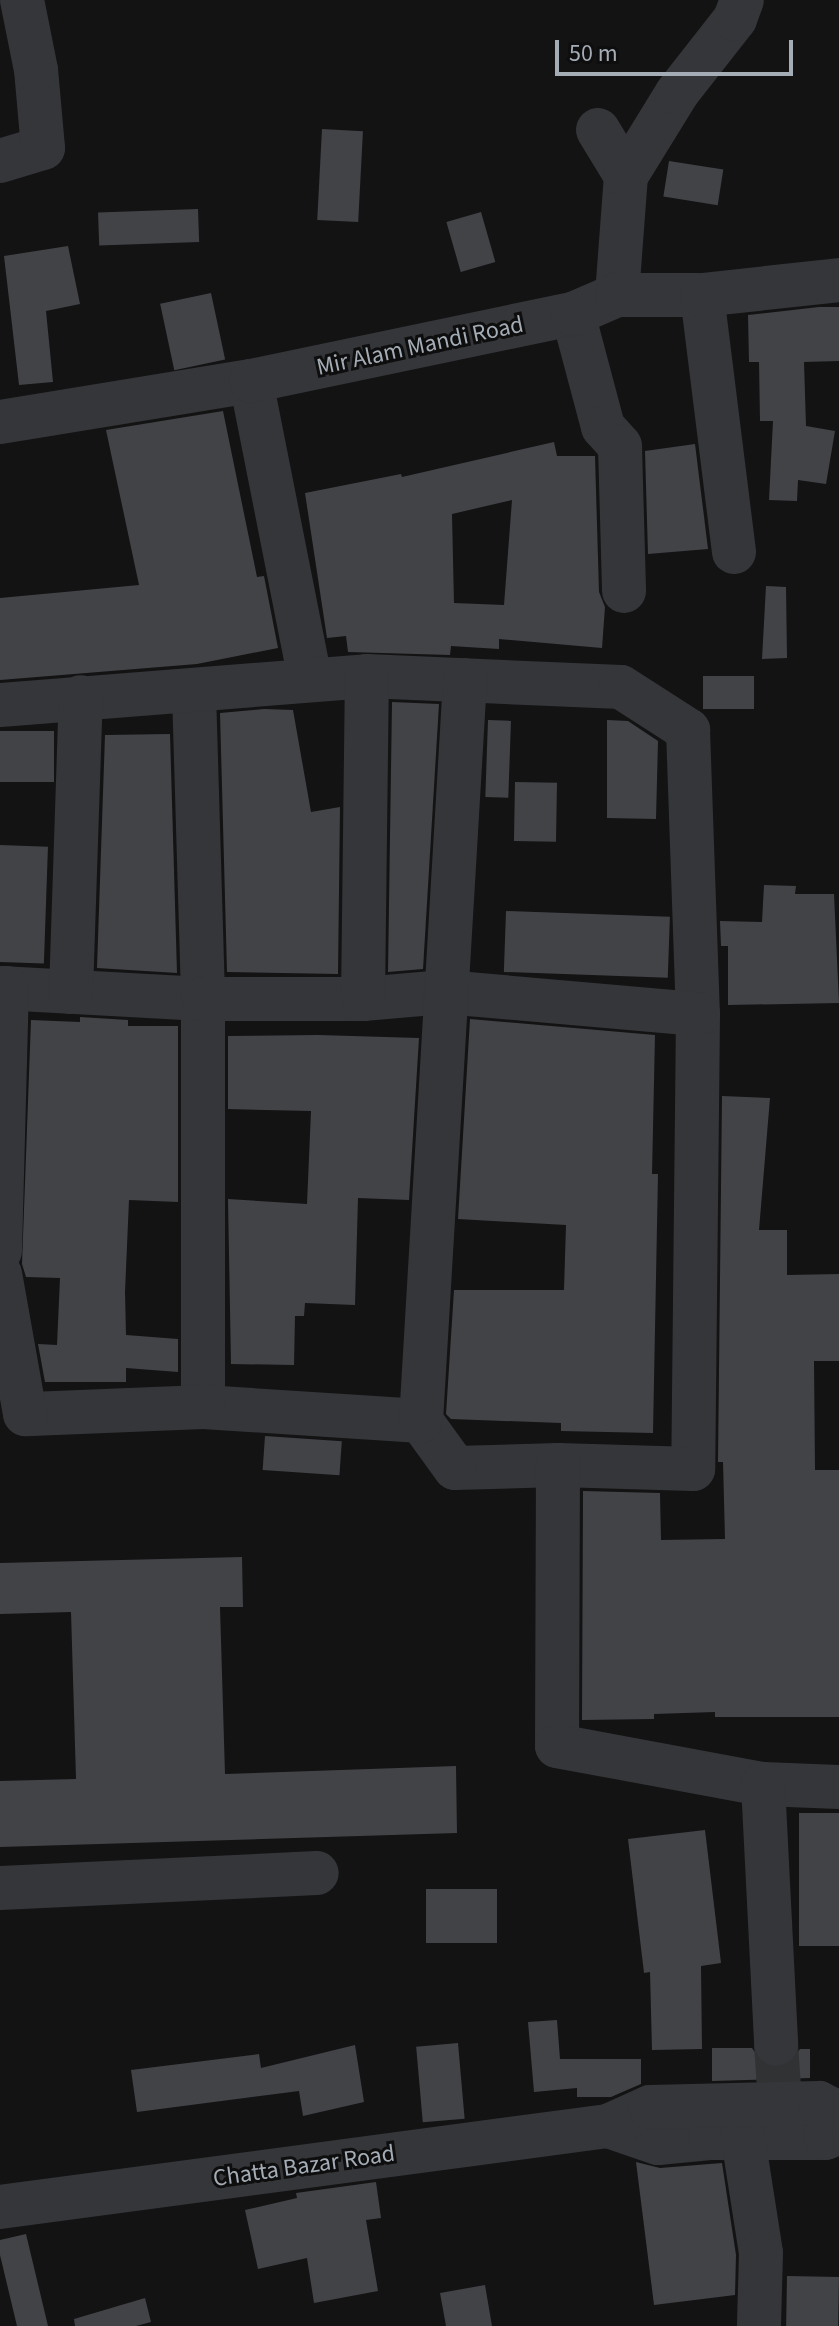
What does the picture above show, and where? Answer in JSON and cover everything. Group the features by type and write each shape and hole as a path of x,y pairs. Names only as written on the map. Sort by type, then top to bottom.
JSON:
{"street":[{"path":"617,295 626,176 677,93 735,19 742,0"},
{"path":"0,161 43,148 36,70 16,10"},
{"path":"598,130 626,176"},
{"name":"Mir Alam Mandi Road","path":"0,422 251,381 573,314 617,295 702,295 839,280"},
{"path":"702,295 734,552"},
{"path":"573,314 603,427 620,446 624,591"},
{"path":"251,381 310,679"},
{"path":"363,999 367,676"},
{"path":"0,705 367,676 465,680 621,687 688,730 698,1014 693,1469 558,1465 455,1468 421,1421 465,680"},
{"path":"194,692 203,999 203,1407"},
{"path":"71,992 81,697"},
{"path":"0,1251 4,988 203,999 363,999 445,992 698,1014"},
{"path":"0,1274 25,1414 203,1407 421,1421"},
{"path":"558,1465 557,1746 763,1784 839,1787"},
{"path":"763,1784 776,2044"},
{"path":"0,1888 317,1873"},
{"name":"Chatta Bazar Road","path":"0,2207 608,2126 650,2107 819,2103 839,2113"},
{"name":"Chatta Bazar Road","path":"608,2126 658,2143 743,2138 825,2138 839,2133"},
{"path":"743,2138 761,2253 759,2326"}],"building":[{"path":"322,129 363,131 358,222 317,220"},
{"path":"669,161 723,170 718,205 663,197"},
{"path":"198,209 199,242 99,245 98,212"},
{"path":"481,212 495,262 461,272 446,222"},
{"path":"68,246 80,304 46,311 53,382 19,385 4,256"},
{"path":"211,293 225,360 174,370 160,304"},
{"path":"839,307 839,361 804,362 806,426 835,431 826,484 798,480 797,501 769,500 773,421 760,421 759,362 749,362 748,315"},
{"path":"223,411 257,577 264,576 278,648 197,664 0,680 0,598 139,585 106,430"},
{"path":"554,442 557,456 595,456 599,592 605,607 602,648 499,639 499,649 451,646 450,655 348,652 346,636 327,638 305,493 401,474 402,477","holes":["512,500 504,605 454,603 452,514"]},
{"path":"695,444 708,549 648,554 645,451"},
{"path":"766,586 786,587 787,658 762,659"},
{"path":"703,676 754,676 754,709 703,709"},
{"path":"392,702 439,704 423,969 388,972"},
{"path":"293,710 311,812 340,807 338,974 227,972 220,713"},
{"path":"488,720 511,721 508,798 485,797"},
{"path":"607,720 628,721 658,741 656,819 607,818"},
{"path":"0,731 54,731 54,782 0,782"},
{"path":"170,734 177,973 97,968 105,735"},
{"path":"515,782 557,783 556,842 514,841"},
{"path":"0,845 48,847 44,964 0,962"},
{"path":"764,885 796,886 795,894 834,894 839,1003 728,1005 728,946 721,946 720,921 762,922"},
{"path":"506,911 670,917 668,978 504,972"},
{"path":"80,1017 128,1020 128,1026 178,1026 178,1202 129,1200 125,1292 126,1335 178,1339 178,1372 126,1368 126,1382 45,1382 38,1344 57,1345 60,1278 26,1277 22,1264 31,1020 80,1022"},
{"path":"470,1019 655,1035 652,1174 658,1174 653,1433 561,1431 561,1423 451,1419 446,1414 454,1290 564,1290 566,1225 458,1219"},
{"path":"228,1036 419,1038 409,1200 358,1198 355,1305 305,1303 304,1316 295,1316 294,1365 231,1364 228,1199 307,1204 311,1111 228,1109"},
{"path":"722,1096 770,1098 759,1230 787,1230 787,1275 839,1274 839,1361 814,1361 815,1470 839,1470 839,1717 715,1717 715,1712 654,1714 654,1719 582,1720 583,1491 660,1493 661,1540 725,1539 723,1462 718,1462"},
{"path":"265,1436 342,1441 339,1475 263,1470"},
{"path":"242,1557 243,1607 220,1607 225,1774 456,1766 457,1833 0,1847 0,1781 76,1779 71,1612 0,1614 0,1563"},
{"path":"799,1813 839,1813 839,1946 799,1946"},
{"path":"705,1830 721,1963 701,1966 702,2049 652,2050 650,1972 644,1973 628,1839"},
{"path":"426,1889 497,1889 497,1943 426,1943"},
{"path":"557,2020 560,2059 641,2059 641,2084 611,2097 577,2097 577,2088 534,2092 528,2022"},
{"path":"458,2043 465,2119 423,2122 416,2047"},
{"path":"355,2045 364,2102 303,2116 299,2091 137,2112 131,2070 259,2054 261,2068"},
{"path":"712,2048 752,2048 764,2066 776,2069 790,2064 800,2049 810,2049 810,2078 712,2081"},
{"path":"636,2162 660,2168 722,2163 736,2255 735,2295 654,2305"},
{"path":"376,2182 381,2218 366,2220 378,2291 314,2303 307,2258 258,2269 245,2210 297,2198 296,2193"},
{"path":"26,2234 48,2326 17,2326 0,2255 0,2240"},
{"path":"787,2276 839,2277 838,2326 786,2326"},
{"path":"485,2285 492,2326 446,2326 440,2293"},
{"path":"145,2298 151,2322 136,2326 75,2326 74,2319"}],"tunnel":[{"path":"776,2044 780,2103"}]}
